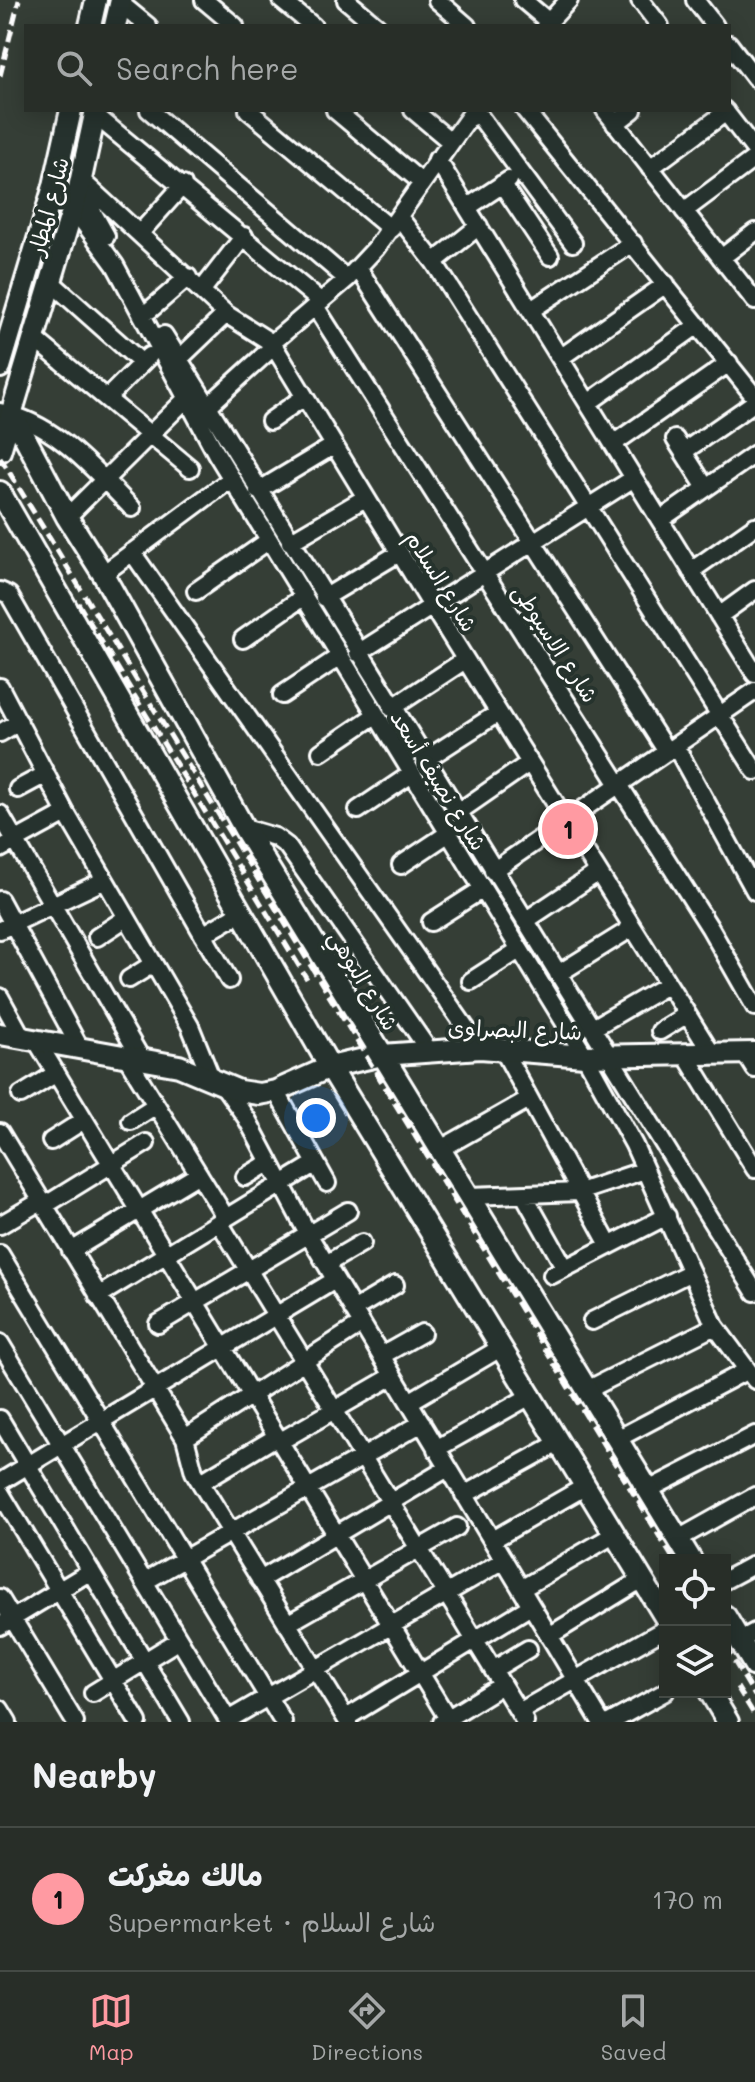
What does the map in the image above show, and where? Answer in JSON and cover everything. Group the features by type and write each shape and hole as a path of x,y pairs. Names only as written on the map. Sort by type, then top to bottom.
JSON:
{"street":[{"path":"90,24 96,0"},
{"path":"204,0 233,24"},
{"path":"281,0 311,24"},
{"path":"346,0 375,24"},
{"path":"437,0 465,24"},
{"path":"523,0 547,24 569,0"},
{"path":"640,0 654,24"},
{"path":"695,0 713,24"},
{"path":"115,24 120,1"},
{"path":"120,1 146,24"},
{"path":"731,47 755,78"},
{"name":"شارع المطار","path":"0,367 71,112"},
{"name":"شارع المطار","path":"0,451 6,413 36,340 78,192 95,112"},
{"name":"شارع الاسيوطى","path":"95,112 244,236 318,303 484,573 718,940 755,1007"},
{"path":"151,112 352,274 671,750 755,891"},
{"path":"251,112 395,223 434,262 755,771"},
{"path":"337,112 421,182"},
{"path":"415,112 450,141"},
{"path":"206,408 352,274 395,223 437,159 473,112"},
{"path":"476,112 573,243"},
{"path":"527,112 755,399 679,446 706,488"},
{"path":"606,112 755,301"},
{"path":"615,124 630,112"},
{"path":"650,168 724,112"},
{"path":"726,112 755,150"},
{"path":"62,151 86,158"},
{"path":"684,211 755,158"},
{"path":"437,159 719,616 752,663"},
{"path":"468,207 521,172"},
{"path":"502,184 550,256"},
{"path":"140,233 183,185"},
{"name":"شارع السلام","path":"78,192 140,233 226,314 273,344 465,660 712,1054"},
{"name":"شارع نصيف أسعد","path":"78,192 206,408 493,871 609,1055 748,1264 755,1292"},
{"name":"شارع نصيف أسعد","path":"78,192 231,479 446,835 585,1056 645,1170 715,1326 750,1376"},
{"path":"434,262 479,226"},
{"path":"721,258 755,232"},
{"path":"202,290 244,236"},
{"path":"531,310 633,243"},
{"path":"150,310 188,277"},
{"path":"52,283 142,363"},
{"path":"560,358 666,284"},
{"path":"178,360 226,314"},
{"path":"588,403 698,325"},
{"path":"36,340 152,433 190,468"},
{"path":"108,397 158,347"},
{"path":"613,444 729,363"},
{"path":"270,421 304,397"},
{"path":"67,517 186,399"},
{"path":"6,413 56,436 132,508"},
{"name":"شارع البوهي","path":"6,413 103,574 244,828 687,1554"},
{"path":"258,491 333,446"},
{"path":"660,520 754,458"},
{"path":"358,653 634,478"},
{"path":"103,574 231,479"},
{"path":"0,492 330,1067 659,1607"},
{"path":"290,542 365,498"},
{"path":"691,571 755,526"},
{"path":"196,591 268,541"},
{"path":"132,552 480,1048"},
{"path":"324,598 399,553"},
{"path":"719,616 755,590"},
{"path":"0,591 9,595 229,980"},
{"path":"243,639 303,597"},
{"path":"282,695 339,657"},
{"path":"392,708 465,660"},
{"path":"0,687 66,813 190,1026 217,1083 247,1119 335,1280 601,1722"},
{"path":"493,871 755,691"},
{"path":"425,760 498,713"},
{"path":"321,752 374,716"},
{"path":"0,733 19,722"},
{"path":"457,813 529,763"},
{"path":"18,789 46,774"},
{"path":"358,810 410,775"},
{"path":"0,849 66,813"},
{"path":"0,814 53,904 156,1105 199,1174 248,1270 522,1717 576,1680 659,1632"},
{"path":"244,828 275,837 287,846 430,1052"},
{"path":"401,865 446,835"},
{"path":"525,921 597,873"},
{"path":"6,927 105,880"},
{"path":"431,922 481,890"},
{"path":"0,900 6,927 80,1048"},
{"path":"203,935 242,912"},
{"path":"97,937 126,918"},
{"path":"558,974 632,928"},
{"path":"471,981 519,950"},
{"path":"129,979 153,964"},
{"path":"593,1028 667,985"},
{"path":"0,997 84,1120 392,1625 447,1721 502,1685"},
{"path":"660,1031 686,1015"},
{"name":"شارع البصراوى","path":"0,1034 179,1066 249,1093 276,1091 330,1067 382,1055 480,1048 585,1056 712,1054 752,1059"},
{"path":"502,1048 609,1245"},
{"path":"685,1054 755,1169"},
{"path":"21,1095 55,1074"},
{"path":"276,1091 327,1183"},
{"path":"439,1150 529,1099"},
{"path":"131,1121 156,1105"},
{"path":"51,1141 84,1120"},
{"path":"0,1132 185,1438 188,1457 201,1482 347,1720 531,1606"},
{"path":"0,1225 146,1143"},
{"path":"245,1177 270,1162"},
{"path":"98,1296 316,1163"},
{"path":"469,1196 579,1192 645,1170"},
{"path":"71,1251 199,1174"},
{"path":"524,1195 558,1272 667,1216"},
{"path":"158,1324 348,1211"},
{"path":"326,1264 362,1243"},
{"path":"0,1254 283,1722"},
{"path":"592,1321 691,1272"},
{"path":"0,1482 335,1280"},
{"path":"185,1438 304,1361 395,1285"},
{"path":"587,1390 715,1326"},
{"path":"381,1356 422,1333"},
{"path":"0,1343 229,1721 504,1560"},
{"path":"409,1402 502,1347"},
{"path":"201,1482 393,1376"},
{"path":"617,1439 750,1376"},
{"path":"436,1449 532,1395"},
{"path":"0,1419 181,1722"},
{"path":"144,1582 422,1423"},
{"path":"648,1490 755,1435"},
{"path":"464,1495 560,1442"},
{"path":"260,1580 448,1468"},
{"path":"492,1540 586,1486"},
{"path":"0,1492 138,1722"},
{"path":"678,1539 755,1496"},
{"path":"287,1624 457,1527"},
{"path":"521,1589 615,1534"},
{"path":"731,1577 755,1564"},
{"path":"6,1622 91,1571"},
{"path":"549,1636 642,1579"},
{"path":"0,1598 6,1622 75,1722"},
{"path":"731,1621 748,1636 755,1666"},
{"path":"93,1693 179,1640"},
{"path":"493,1670 528,1649"},
{"path":"611,1722 659,1695"},
{"path":"713,1698 726,1721"},
{"path":"0,1709 8,1722"}],"railway":[{"path":"0,76 19,0"},
{"path":"0,457 670,1554"},
{"path":"78,603 307,979"},
{"path":"731,1656 755,1696"},
{"path":"737,1687 755,1716"}],"place":[{"name":"مالك مغركت","path":"568,829"}]}
